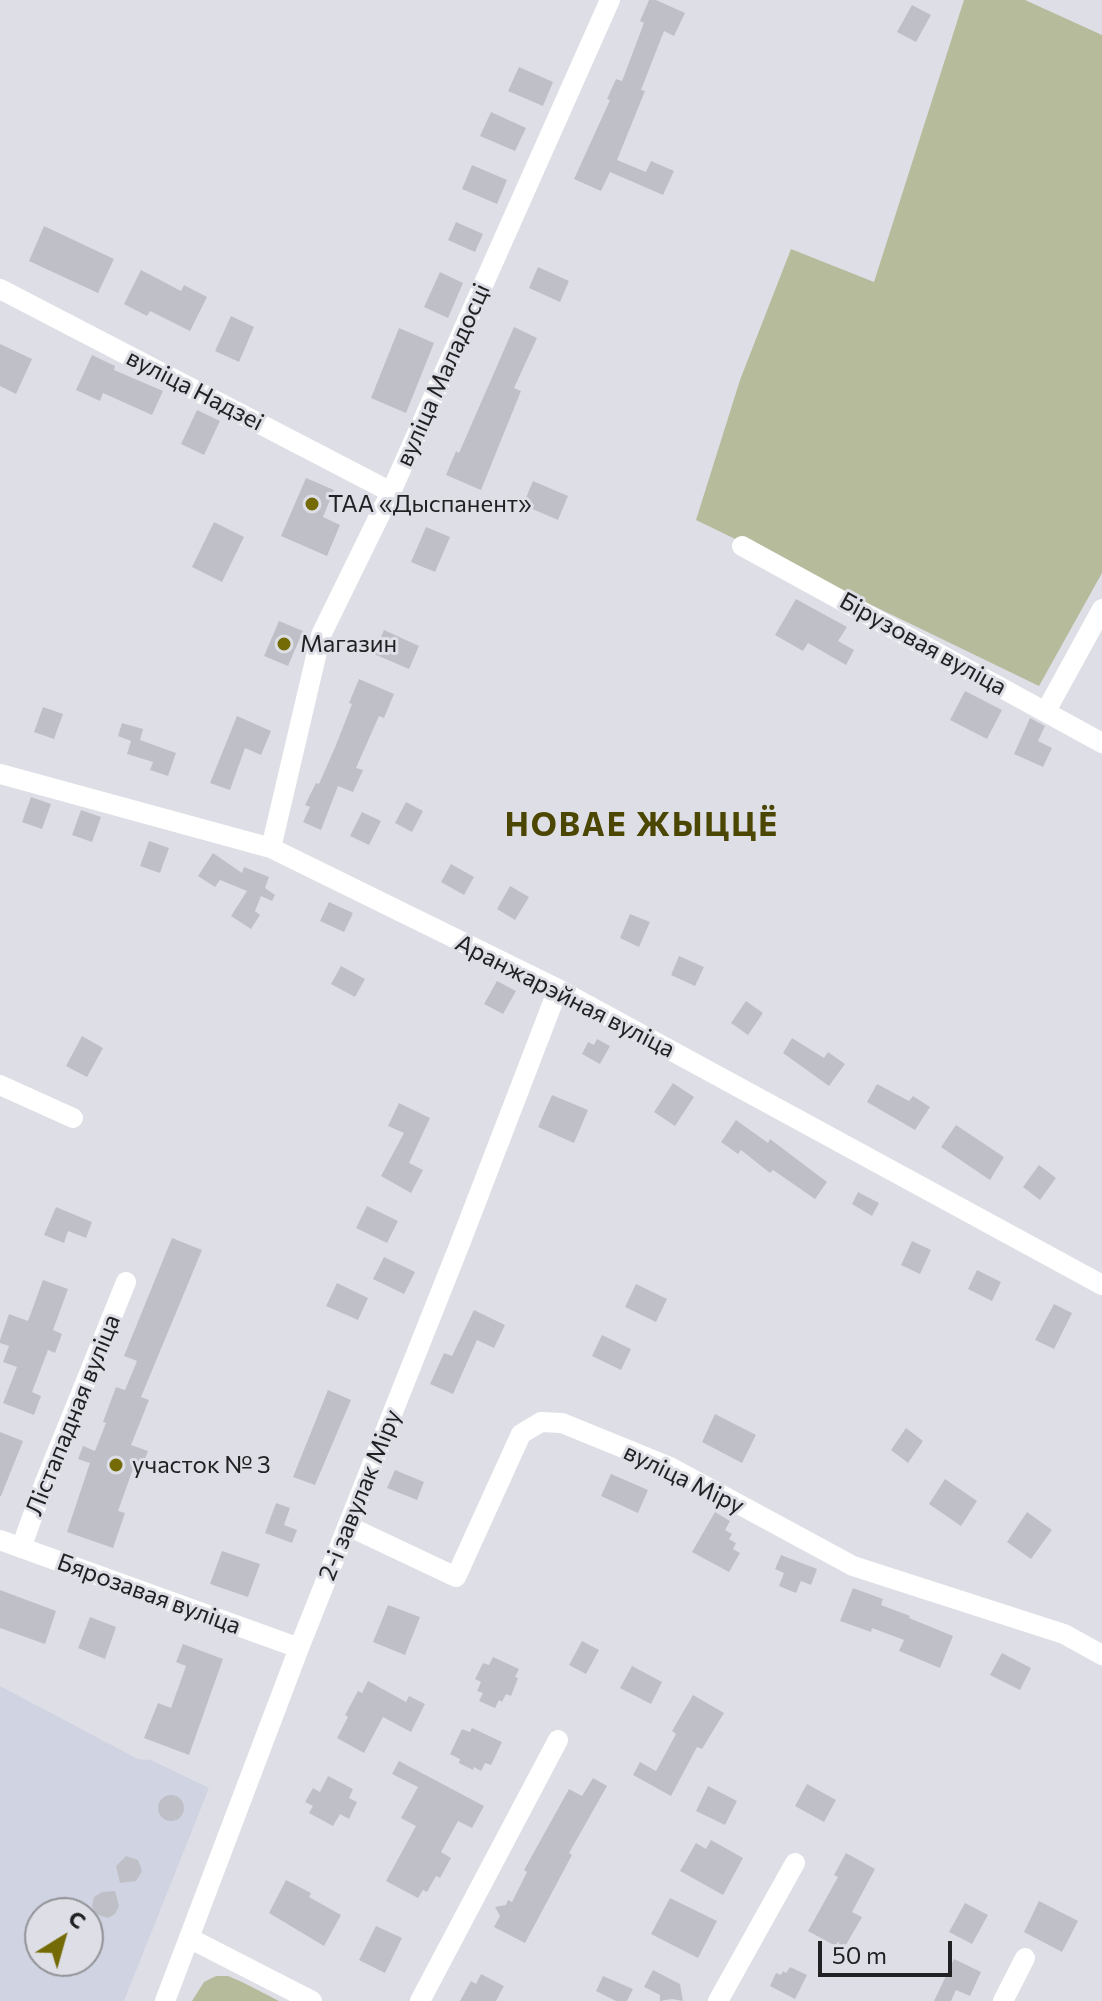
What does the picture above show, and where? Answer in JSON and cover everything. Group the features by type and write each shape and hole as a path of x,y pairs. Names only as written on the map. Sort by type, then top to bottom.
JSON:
{"street":[{"name":"вуліца Маладосці","path":"271,848 321,635 391,492 610,0"},
{"name":"вуліца Надзеі","path":"0,289 391,492"},
{"name":"Бірузовая вуліца","path":"742,546 1102,743"},
{"path":"1046,711 1102,609"},
{"name":"Аранжарэйная вуліца","path":"0,774 271,848 558,989 1102,1285"},
{"name":"2-і завулак Міру","path":"165,2001 299,1648 558,989"},
{"path":"0,1085 73,1118"},
{"name":"Лістападная вуліца","path":"21,1548 126,1282"},
{"name":"вуліца Міру","path":"348,1526 456,1577 521,1434 541,1422 562,1423 670,1467 853,1566 1064,1634 1102,1655"},
{"name":"Бярозавая вуліца","path":"0,1540 299,1648"},
{"path":"420,2001 558,1740"},
{"path":"718,2001 795,1863"},
{"path":"189,1938 312,2001"},
{"path":"1003,2001 1025,1958"}],"shaded area":[{"path":"0,1686 138,1759 151,1760 209,1788 124,2001 0,2001"}],"green space":[{"path":"964,0 1025,0 1102,35 1102,573 1039,686 696,520 740,380 791,249 874,282"},
{"path":"216,1976 228,1976 279,2001 192,2001 204,1982"}],"building":[{"path":"649,0 685,13 674,36 664,31 641,90 645,91 617,160 646,172 651,161 674,171 663,195 610,172 601,191 574,179 610,100 607,99 616,79 622,81 644,23 640,21"},
{"path":"912,5 931,15 916,42 897,32"},
{"path":"519,67 553,82 543,106 508,91"},
{"path":"491,112 526,128 515,151 480,136"},
{"path":"472,165 507,180 497,204 462,189"},
{"path":"456,222 483,234 475,252 448,240"},
{"path":"44,226 114,259 98,293 29,261"},
{"path":"538,267 569,281 560,302 529,288"},
{"path":"141,270 181,291 184,285 207,297 190,331 150,311 147,316 124,304"},
{"path":"440,272 463,283 448,318 424,307"},
{"path":"231,316 254,327 239,362 215,351"},
{"path":"514,327 537,338 514,388 521,391 481,490 446,475 456,451 459,453"},
{"path":"399,328 434,343 406,413 371,398"},
{"path":"0,344 32,359 16,394 0,386"},
{"path":"92,355 115,366 114,370 163,391 152,415 103,393 100,401 76,390"},
{"path":"197,410 220,421 204,455 181,444"},
{"name":"ТАА «Дыспанент»","path":"306,478 334,490 323,517 340,525 327,556 281,536"},
{"path":"533,481 568,496 558,520 523,505"},
{"path":"214,522 244,537 222,582 192,567"},
{"path":"426,527 450,537 435,572 411,562"},
{"path":"796,599 847,627 838,641 854,650 846,665 808,643 803,651 775,635"},
{"name":"Магазин","path":"279,621 303,631 288,666 264,656"},
{"path":"384,630 419,646 409,669 374,654"},
{"path":"359,679 394,694 384,718 379,716 356,768 363,770 353,792 338,786 321,830 303,822 310,807 305,805 316,783 319,784 336,745"},
{"path":"965,691 1002,710 987,739 950,720"},
{"path":"43,707 63,714 54,739 34,732"},
{"path":"237,716 271,731 261,755 245,748 230,790 210,783"},
{"path":"1030,718 1045,726 1038,741 1052,748 1043,767 1014,754"},
{"path":"122,723 143,729 140,740 176,753 168,776 150,770 153,762 127,754 131,741 118,736"},
{"path":"31,797 51,804 42,829 22,822"},
{"path":"406,802 423,811 412,832 395,823"},
{"path":"81,810 101,817 92,842 72,835"},
{"path":"362,812 381,821 369,845 350,836"},
{"path":"149,841 169,848 160,873 140,866"},
{"path":"213,853 242,873 244,867 269,877 265,888 275,895 272,901 261,896 255,911 260,915 251,929 231,916 247,891 220,880 215,887 198,876"},
{"path":"451,864 474,877 464,895 441,882"},
{"path":"510,886 529,897 515,920 497,909"},
{"path":"329,902 353,913 344,932 320,921"},
{"path":"630,914 650,922 639,947 620,938"},
{"path":"679,956 704,967 695,986 671,975"},
{"path":"341,966 365,979 355,997 331,984"},
{"path":"497,981 516,991 503,1014 484,1004"},
{"path":"746,1001 763,1013 748,1035 731,1023"},
{"path":"82,1036 103,1048 87,1077 66,1066"},
{"path":"792,1038 824,1058 828,1052 845,1064 829,1086 783,1053"},
{"path":"597,1039 610,1046 600,1064 582,1054 588,1042 594,1045"},
{"path":"673,1083 694,1097 675,1126 654,1112"},
{"path":"877,1084 909,1101 913,1096 930,1107 915,1130 867,1102"},
{"path":"552,1095 588,1110 574,1143 538,1127"},
{"path":"399,1103 430,1118 409,1163 423,1170 411,1193 381,1176 404,1133 388,1126"},
{"path":"736,1120 768,1143 770,1139 827,1182 815,1199 773,1170 770,1173 741,1150 738,1154 721,1142"},
{"path":"956,1125 1004,1157 990,1180 941,1147"},
{"path":"1039,1165 1056,1178 1040,1200 1023,1187"},
{"path":"858,1192 879,1203 872,1216 852,1204"},
{"path":"367,1206 398,1221 387,1243 356,1228"},
{"path":"56,1207 92,1222 86,1238 68,1231 64,1243 44,1235"},
{"path":"172,1238 202,1250 141,1397 149,1400 131,1445 148,1451 141,1469 134,1466 118,1511 125,1513 113,1548 67,1532 90,1463 78,1459 83,1446 95,1451 116,1387 125,1390 137,1361 124,1356"},
{"path":"912,1241 931,1250 920,1274 901,1265"},
{"path":"384,1257 415,1272 404,1294 373,1279"},
{"path":"977,1270 1001,1282 992,1301 968,1289"},
{"path":"43,1280 68,1289 53,1330 62,1334 55,1353 48,1350 32,1392 41,1396 34,1415 3,1403 17,1367 3,1362 9,1346 0,1343 0,1340 9,1314 28,1321"},
{"path":"337,1283 368,1298 358,1320 326,1306"},
{"path":"636,1284 667,1299 656,1322 625,1307"},
{"path":"1054,1304 1072,1313 1054,1349 1035,1340"},
{"path":"474,1310 505,1325 494,1348 477,1340 453,1394 430,1384 444,1353 452,1356"},
{"path":"602,1335 631,1349 621,1370 592,1356"},
{"path":"328,1390 351,1400 315,1485 293,1477"},
{"path":"715,1414 756,1435 742,1463 702,1442"},
{"path":"906,1428 923,1441 908,1463 891,1450"},
{"path":"0,1432 23,1441 1,1496 0,1496"},
{"path":"395,1470 424,1482 417,1500 387,1488"},
{"path":"611,1474 648,1490 638,1513 601,1496"},
{"path":"945,1479 977,1501 961,1526 929,1504"},
{"path":"276,1503 290,1508 284,1525 297,1530 292,1543 265,1533"},
{"path":"715,1512 730,1521 725,1530 732,1534 729,1539 736,1543 733,1549 740,1553 729,1572 692,1552"},
{"path":"1027,1512 1052,1530 1031,1559 1007,1542"},
{"path":"222,1551 260,1564 248,1597 210,1584"},
{"path":"781,1555 817,1569 811,1585 801,1581 796,1593 779,1586 784,1573 775,1569"},
{"path":"853,1588 883,1599 881,1605 953,1636 940,1668 899,1651 904,1640 840,1621"},
{"path":"0,1590 56,1611 45,1644 0,1628"},
{"path":"388,1605 420,1617 405,1655 373,1642"},
{"path":"90,1617 116,1627 105,1659 78,1648"},
{"path":"582,1641 599,1650 586,1674 569,1665"},
{"path":"183,1644 223,1659 189,1755 144,1738 158,1703 171,1708 186,1666 176,1662"},
{"path":"1002,1653 1031,1668 1020,1690 990,1675"},
{"path":"493,1657 519,1669 511,1696 506,1694 495,1708 479,1701 483,1693 477,1691 481,1682 475,1679 483,1663 489,1665"},
{"path":"632,1666 662,1682 651,1704 620,1688"},
{"path":"368,1681 406,1702 409,1696 425,1704 411,1732 383,1717 364,1753 337,1738 358,1691 362,1693"},
{"path":"693,1695 724,1713 702,1749 697,1747 671,1796 633,1775 640,1762 656,1771 676,1734 672,1731"},
{"path":"472,1728 502,1742 491,1765 485,1763 481,1771 459,1763 460,1759 450,1754 462,1729 470,1732"},
{"path":"399,1761 484,1806 472,1828 458,1821 441,1852 451,1858 440,1878 436,1876 427,1892 423,1890 418,1898 386,1881 416,1826 401,1818 418,1787 392,1774"},
{"path":"328,1776 353,1789 349,1798 357,1802 349,1819 340,1814 333,1826 309,1813 313,1806 305,1802 313,1788 320,1792"},
{"path":"593,1778 607,1786 569,1853 572,1855 525,1943 494,1927 500,1916 495,1907 506,1905 508,1900 512,1902 527,1872 524,1870 569,1789 582,1796"},
{"path":"807,1784 836,1800 824,1822 795,1806"},
{"path":"708,1786 737,1801 725,1825 696,1811"},
{"path":"171,1795 180,1799 184,1808 180,1817 171,1821 162,1817 158,1808 162,1799"},
{"path":"711,1840 743,1858 723,1895 680,1871 696,1843 706,1849"},
{"path":"846,1853 875,1869 852,1912 862,1917 843,1950 808,1931 838,1877 834,1875"},
{"path":"126,1856 138,1860 142,1871 136,1881 120,1883 116,1866"},
{"path":"286,1880 311,1893 309,1897 341,1915 324,1946 269,1913"},
{"path":"115,1891 119,1906 115,1914 108,1918 104,1917 104,1897 94,1897 102,1892"},
{"path":"670,1898 717,1921 698,1958 651,1934"},
{"path":"1039,1901 1078,1921 1062,1952 1024,1932"},
{"path":"965,1903 988,1915 972,1944 949,1932"},
{"path":"376,1926 402,1938 385,1973 359,1960"},
{"path":"954,1959 981,1972 970,1996 956,1990 951,2001 934,2001"},
{"path":"790,1967 807,1975 795,1999 770,1986 776,1973 786,1973"},
{"path":"653,1970 680,1984 683,2001 660,2001 660,1995 644,1987"},
{"path":"481,1974 504,1986 496,2001 460,2001 471,1981 476,1984"},
{"path":"603,1976 633,1989 627,2001 616,2001 596,1991"}],"place":[{"name":"ТАА «Дыспанент»","path":"312,504"},
{"name":"Магазин","path":"284,644"},
{"name":"участок № 3","path":"116,1465"}],"district":[{"name":"НОВАЕ ЖЫЦЦЁ","path":"642,825"}]}
